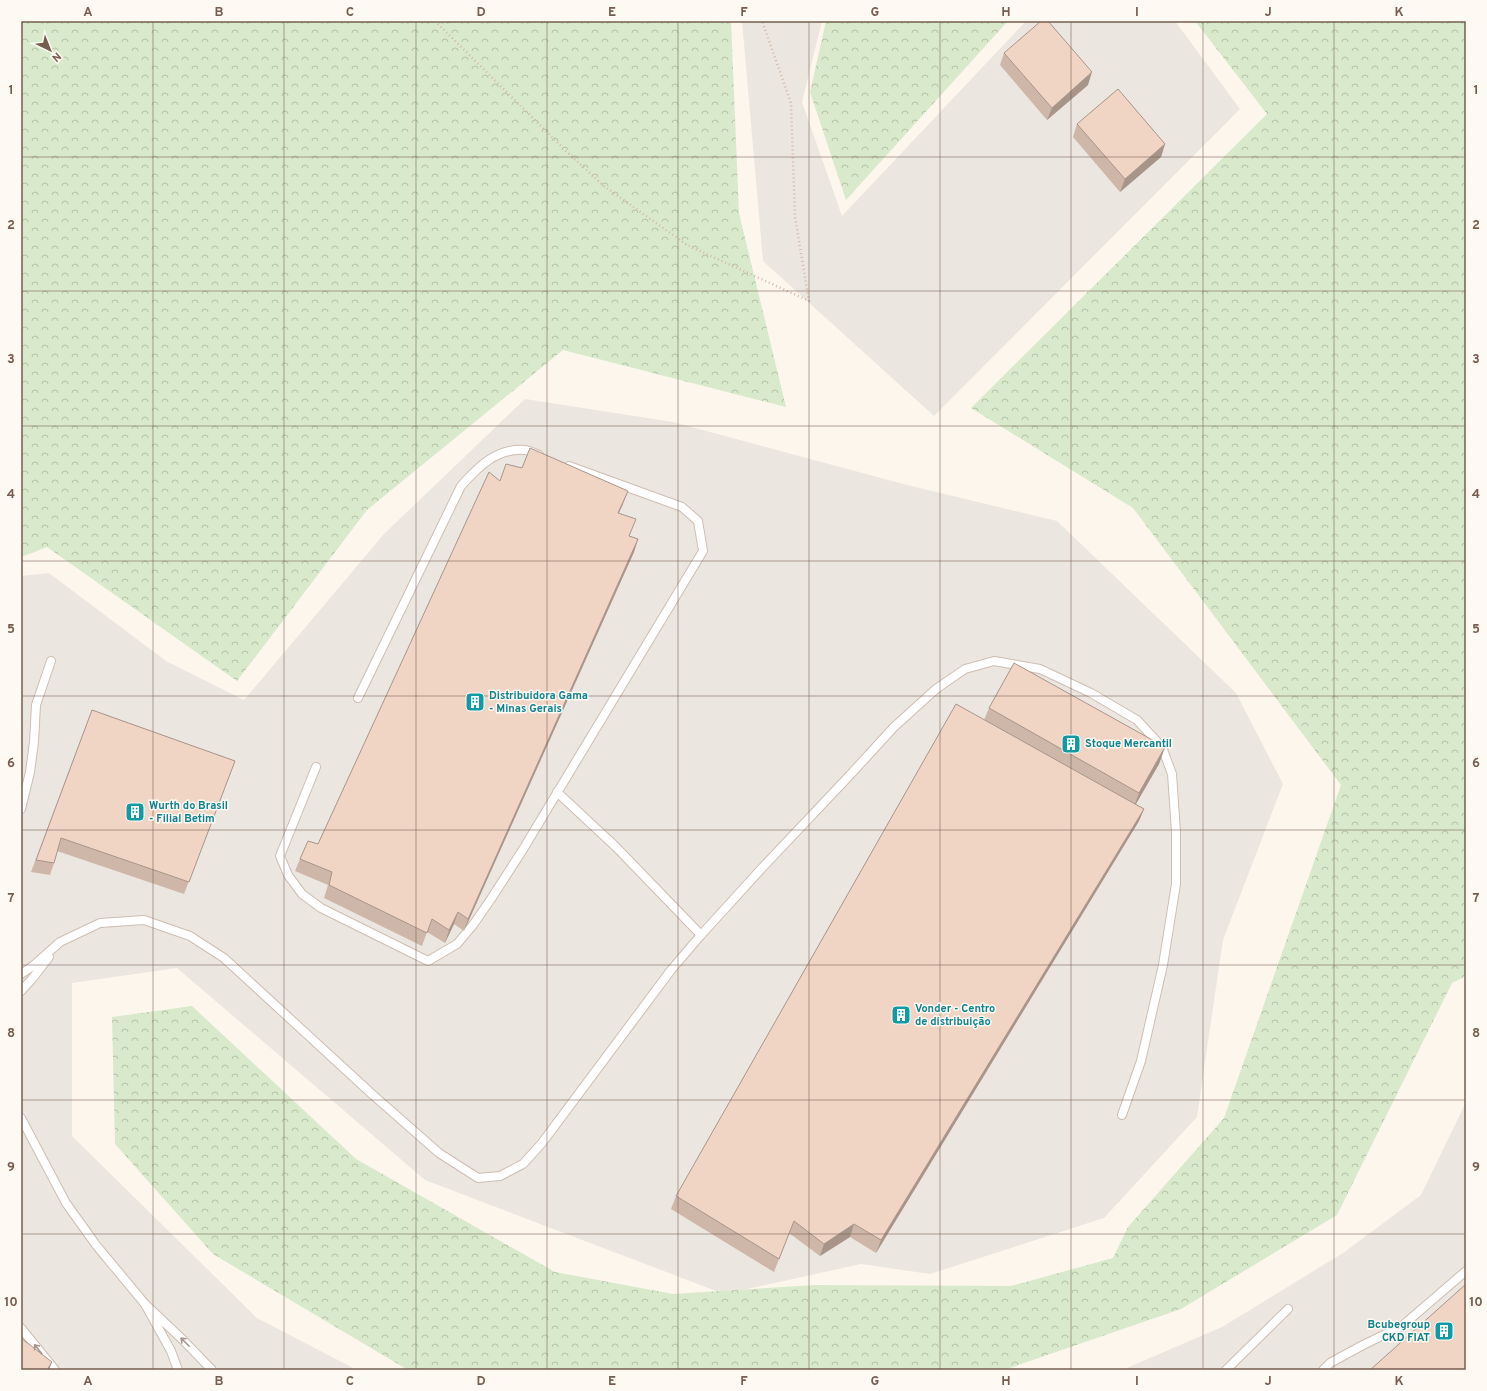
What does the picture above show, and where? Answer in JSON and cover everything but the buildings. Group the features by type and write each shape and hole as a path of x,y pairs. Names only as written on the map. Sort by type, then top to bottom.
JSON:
{"lane":[{"path":"358,698 462,486 478,468 503,451 525,450 547,458"},
{"path":"316,767 280,856 288,875 302,894 321,908 428,961 457,944 473,925 522,851 703,550 698,521 682,507 562,463"},
{"path":"21,809 30,772 34,742 36,705 51,660"},
{"path":"21,974 33,966 60,942 100,923 144,920 190,936 224,958 373,1095 439,1153 478,1178 500,1176 523,1164 542,1143 671,970 762,868 894,727 936,689 965,669 994,661 1040,669 1091,693 1136,720 1162,747 1172,774 1176,832 1176,884 1163,966 1141,1061 1122,1115"},
{"path":"557,792 616,847 701,935"},
{"path":"21,991 60,942"},
{"path":"21,1118 66,1203 96,1245 145,1304 212,1370"},
{"path":"1323,1370 1330,1363 1362,1345 1402,1326 1466,1271"},
{"path":"145,1304 171,1351 178,1370"},
{"path":"1226,1370 1288,1309"},
{"path":"21,1328 55,1370"}],"path":[{"path":"435,21 567,152 604,186 687,245 809,301 795,217 791,103 762,21"}],"shaded area":[{"path":"742,21 822,21 802,102 842,216 1026,21 1175,21 1240,109 934,416 763,261"},
{"path":"525,399 673,422 907,485 1057,521 1236,693 1283,784 1223,940 1197,1117 1104,1218 930,1274 861,1264 724,1294 425,1180 177,968 72,983 72,1136 257,1318 357,1370 21,1370 21,576 49,573 166,661 244,700 384,534"},
{"path":"1466,1102 1466,1370 1122,1370 1222,1327 1343,1253 1421,1195"}],"green space":[{"path":"21,21 731,21 739,213 786,407 563,350 367,510 237,681 47,547 21,557"},
{"path":"826,21 1008,21 846,200 810,92"},
{"path":"1195,21 1466,21 1466,976 1452,983 1337,1215 1181,1309 1004,1370 408,1370 213,1254 115,1144 112,1017 192,1006 356,1159 555,1272 673,1294 815,1285 1011,1286 1113,1258 1128,1227 1224,1118 1341,785 1133,508 971,408 1267,114"}],"place":[{"name":"Distribuidora Gama - Minas Gerais","path":"475,702"},
{"name":"Stoque Mercantil","path":"1071,744"},
{"name":"Wurth do Brasil - Filial Betim","path":"135,812"},
{"name":"Vonder - Centro de distribuição","path":"901,1015"},
{"name":"Bcubegroup CKD FIAT","path":"1444,1331"}]}
